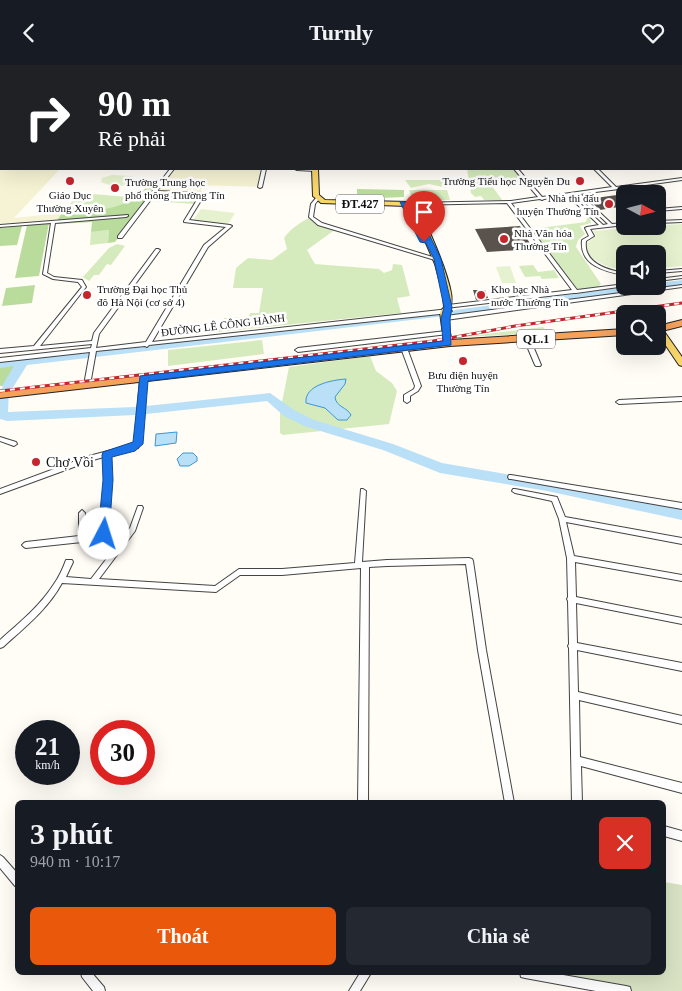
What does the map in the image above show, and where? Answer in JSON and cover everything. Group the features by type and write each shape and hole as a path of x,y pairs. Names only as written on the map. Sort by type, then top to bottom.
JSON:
{"highway":[{"path":"666,327 682,323"},
{"name":"QL.1","path":"0,395 404,348 447,338 527,339 616,333"}],"main road":[{"name":"ĐT.427","path":"315,170 317,199 326,203 406,204"},
{"path":"406,204 415,210 434,258 447,312 447,338"},
{"path":"666,340 682,363"}],"street":[{"path":"120,237 171,170"},
{"path":"260,187 264,170"},
{"path":"517,170 542,199"},
{"path":"597,170 616,188"},
{"path":"636,185 682,179"},
{"path":"406,204 508,202 616,188"},
{"path":"147,345 206,246 230,226 186,221 203,194 154,192"},
{"path":"578,194 611,225"},
{"path":"570,195 602,226"},
{"path":"317,199 313,204 311,217 313,220 434,258"},
{"path":"508,202 576,292"},
{"path":"666,209 682,208"},
{"path":"0,226 126,215"},
{"path":"36,347 84,287 80,281 49,277 44,274 53,221"},
{"path":"666,222 682,221"},
{"path":"616,225 587,227 592,236 584,240 584,252 598,265 616,271"},
{"path":"87,385 97,333 158,250"},
{"path":"666,271 682,270"},
{"path":"666,279 682,277"},
{"path":"447,312 616,286"},
{"path":"447,312 682,286"},
{"name":"ĐƯỜNG LÊ CÔNG HÀNH","path":"0,360 94,353 147,345 447,312"},
{"path":"298,350 447,338"},
{"path":"527,339 538,365"},
{"path":"0,351 95,342"},
{"path":"404,348 418,386 417,389 407,394 407,401"},
{"path":"0,491 91,458 131,448 138,444 143,378"},
{"path":"619,402 682,399"},
{"path":"0,439 14,444"},
{"path":"26,545 100,537 104,534 108,480 107,455"},
{"path":"511,477 682,506"},
{"path":"363,491 364,800"},
{"path":"515,491 555,499 562,519 571,558 577,800"},
{"path":"93,582 133,529 140,508"},
{"path":"82,513 82,539"},
{"path":"562,519 682,541"},
{"path":"571,558 682,578"},
{"path":"62,580 216,589 239,572 282,572 362,565 469,561 482,650 509,800"},
{"path":"0,645 42,606 62,580 69,562"},
{"path":"571,599 682,621"},
{"path":"572,646 682,667"},
{"path":"574,695 682,720"},
{"path":"576,760 682,788"},
{"path":"666,832 682,836"},
{"path":"0,860 15,879"},
{"path":"88,975 100,991"},
{"path":"354,991 363,975"},
{"path":"536,975 626,991"}],"shaded area":[{"path":"0,170 59,170 14,218 62,213 58,219 0,224"},
{"path":"168,170 265,170 260,187 197,185 203,186 200,193 191,193 194,185 190,193 152,192"}],"green space":[{"path":"467,170 514,170 524,182 491,185 503,201 484,200 481,196 475,197 471,193"},
{"path":"112,175 132,176 135,180 124,186 109,185 101,182 102,178"},
{"path":"405,180 445,180 447,188 429,184 411,188"},
{"path":"158,183 115,242 108,243 109,230 91,232 92,222 58,224 58,219 62,213 98,210 120,205 141,193 149,184"},
{"path":"357,189 404,190 404,197 357,199"},
{"path":"409,190 447,190 450,200 425,200 422,195 411,195"},
{"path":"80,193 129,197 141,194 132,200 113,207 93,211 62,213"},
{"path":"160,193 196,195 199,197 195,204 151,201"},
{"path":"201,209 235,213 228,224 193,220"},
{"path":"311,217 336,229 307,250 315,264 379,269 384,273 392,270 393,264 402,265 410,296 397,298 401,313 218,332 224,318 249,317 250,313 259,313 263,288 233,288 236,268 248,258 272,260 287,249 284,238 287,234"},
{"path":"590,217 591,223 580,226 585,234 578,240 576,247 601,284 598,287 578,290 532,229 586,222 587,218"},
{"path":"49,223 39,276 15,278 27,225"},
{"path":"682,224 682,266 666,267 666,245 616,245 616,268 598,262 586,251 587,243 596,236 593,231 616,229 616,235 666,235 666,225"},
{"path":"22,226 17,245 0,246 0,228"},
{"path":"109,230 108,243 90,245 91,232"},
{"path":"117,244 125,246 111,265 107,264 99,275 94,275 89,281 83,277 109,248"},
{"path":"533,265 538,272 554,270 559,278 525,277 519,266"},
{"path":"510,266 516,283 502,283 496,267"},
{"path":"35,285 32,303 2,306 6,288"},
{"path":"543,327 548,333 462,337"},
{"path":"262,340 264,354 168,366 168,350"},
{"path":"370,356 376,371 392,383 397,391 389,424 283,435 280,433 280,412 289,367"},
{"path":"17,364 13,385 0,386 0,366"},
{"path":"666,882 682,885 682,991 627,991 549,975 666,975"}],"water":[{"path":"346,379 345,384 335,397 337,403 351,415 347,420 338,420 325,408 306,403 309,392 314,388 327,382"},
{"path":"177,432 176,443 155,446 156,434"},
{"path":"183,453 193,453 197,457 197,461 189,466 180,466 177,459"}],"building":[{"name":"Nhà thi đấu huyện Thường Tín","path":"616,195 616,207 600,210 588,199"},
{"name":"Nhà Văn hóa Thường Tín","path":"520,226 533,249 487,252 475,229"},
{"name":"Kho bạc Nhà nước Thường Tín","path":"473,290 485,290 488,298 476,300"}],"waterway":[{"path":"455,313 682,283"},
{"path":"23,361 441,314"},
{"path":"0,364 23,361"},
{"path":"8,386 23,361"},
{"path":"4,392 1,414 7,417 135,411"},
{"path":"146,410 270,397 289,413 309,423 388,447 440,468 547,486 682,514"}],"railway":[{"path":"0,391 433,341 515,326 682,303"}],"place":[{"name":"Giáo Dục Thường Xuyên","path":"70,181"},
{"name":"Trường Tiểu học Nguyễn Du","path":"580,181"},
{"name":"Trường Trung học phổ thông Thường Tín","path":"115,188"},
{"name":"Nhà thi đấu huyện Thường Tín","path":"609,204"},
{"name":"Nhà Văn hóa Thường Tín","path":"504,239"},
{"name":"Trường Đại học Thủ đô Hà Nội (cơ sở 4)","path":"87,295"},
{"name":"Kho bạc Nhà nước Thường Tín","path":"481,295"},
{"name":"Bưu điện huyện Thường Tín","path":"463,361"},
{"name":"Chợ Vồi","path":"36,462"}],"route":[{"path":"104,534 108,480 107,455 138,444 143,378 448,343 446,319 449,311 444,281 437,259 415,210 408,204 403,204 424,242"}]}
